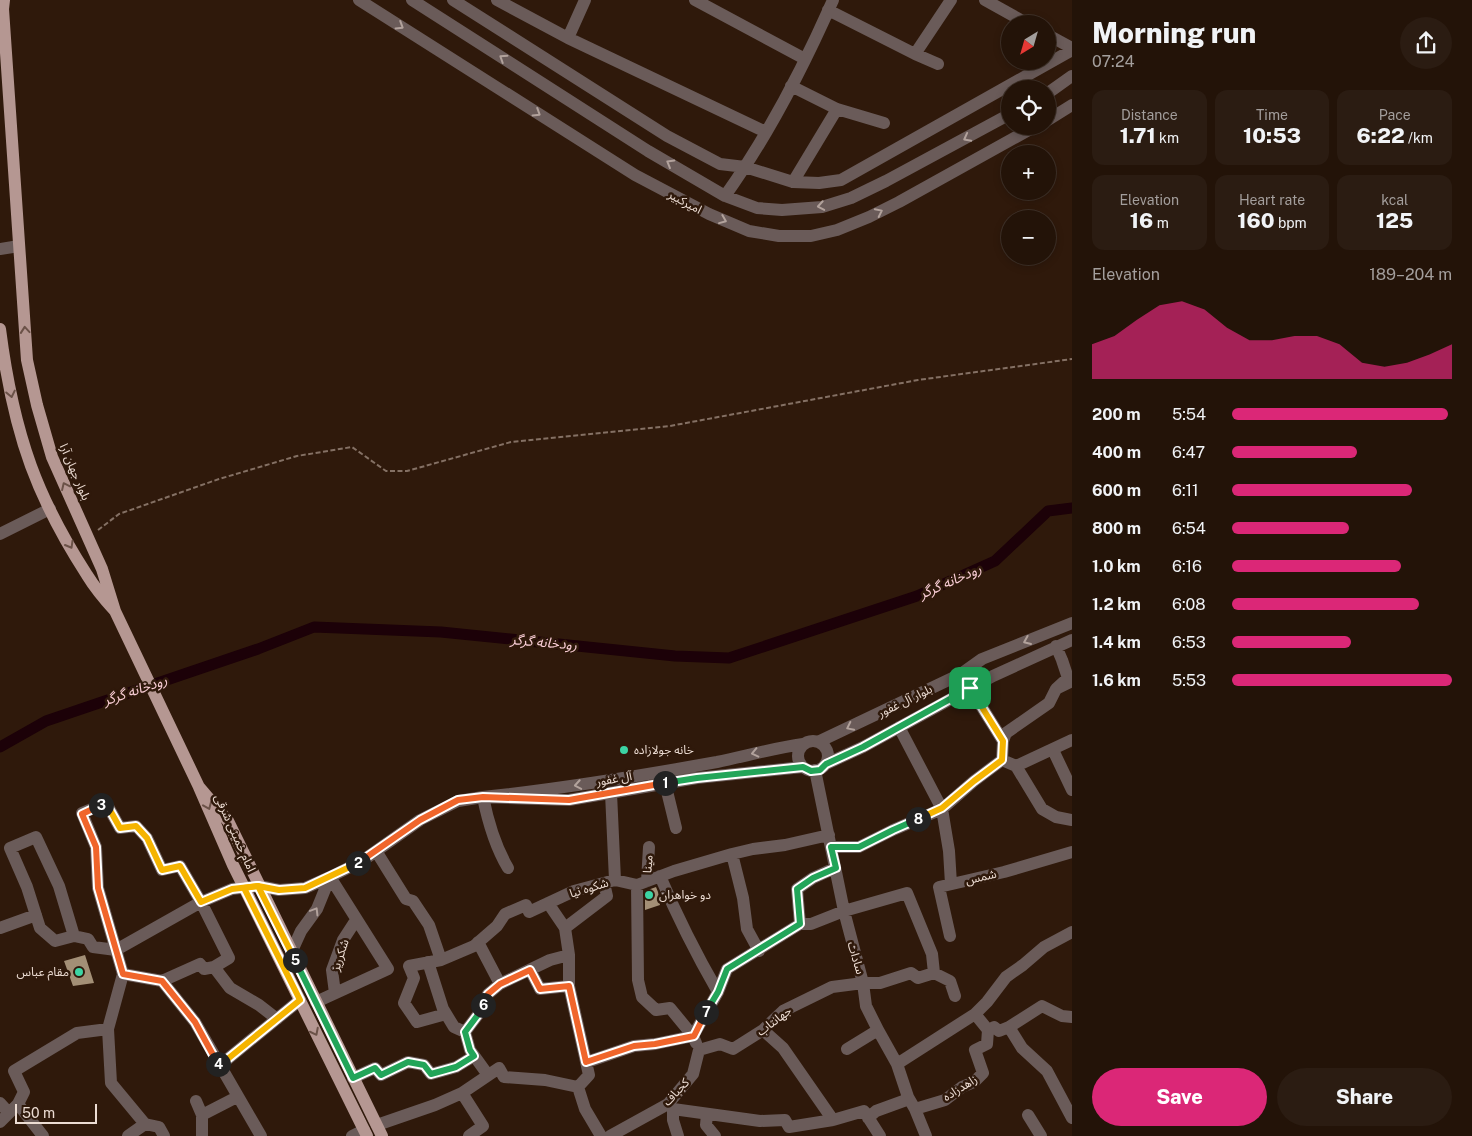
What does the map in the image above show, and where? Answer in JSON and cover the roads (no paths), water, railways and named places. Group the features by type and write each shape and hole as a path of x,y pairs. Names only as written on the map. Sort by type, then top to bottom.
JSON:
{"main road":[{"name":"بلوار جهان آرا","path":"4,0 3,9 27,360 52,457 102,568 115,611"},
{"path":"0,329 5,368 15,415 32,467 50,510 88,577 115,611 199,787"},
{"name":"امام خمینی شرقی","path":"199,787 228,821 379,1131"},
{"name":"امام خمینی شرقی","path":"199,787 244,888 366,1133"}],"street":[{"name":"امیرکبیر","path":"359,0 635,175 709,214 749,231 778,236 811,236 837,230 899,202 1020,135"},
{"name":"امیرکبیر","path":"412,0 648,151 725,196 757,208 782,210 822,207 851,198 1001,119"},
{"path":"453,0 667,136 720,164 745,167 793,182 819,183 841,180 1072,49"},
{"path":"497,0 568,38 766,132"},
{"path":"568,38 584,0"},
{"path":"695,0 805,59"},
{"path":"915,54 951,0"},
{"path":"984,0 1012,15"},
{"path":"725,196 766,132 831,5 915,54 938,64"},
{"path":"1056,40 1072,49"},
{"path":"1056,87 1072,76"},
{"path":"791,86 837,109 884,123"},
{"path":"793,182 837,109"},
{"path":"1056,117 1069,111"},
{"path":"0,249 19,246"},
{"path":"0,534 50,510"},
{"name":"بلوار آل غفور","path":"820,742 961,674 982,659 1072,623"},
{"name":"بلوار آل غفور","path":"815,767 863,747 992,676 1072,640"},
{"path":"1002,760 1003,741 1006,733 1049,703 1056,689 1068,678 1056,646"},
{"path":"1056,689 1072,681"},
{"path":"970,688 1003,741"},
{"path":"899,727 942,808 949,850 951,884"},
{"path":"811,740 820,742 826,747 829,756 815,767 798,760 798,751 803,744 811,740"},
{"path":"1016,766 1072,740"},
{"name":"آل غفور","path":"244,888 258,886 279,890 305,888 362,861 420,820 458,800 549,790 719,762 781,747 803,744"},
{"path":"1053,750 1072,790"},
{"path":"642,883 753,849 830,841 859,847 942,808 1002,760"},
{"path":"1002,760 1016,766 1042,809 1056,817 1072,820"},
{"name":"آل غفور","path":"483,797 569,800 697,778 815,767"},
{"name":"سادات","path":"815,767 844,911 863,983 866,1006 897,1064 926,1136"},
{"path":"665,784 676,828"},
{"path":"565,928 607,896 611,793"},
{"path":"483,797 489,825 501,857 508,868"},
{"path":"123,974 162,981 200,964 204,969 214,967 229,958 201,902 180,866 162,870 147,838 136,826 120,828 106,803 82,814 96,847 98,888 123,974 108,1029 111,1084 145,1124 159,1127 164,1136"},
{"path":"74,936 59,886 36,837 10,848 27,887 40,928 56,941 74,936 88,939 93,947 116,950 201,902 232,889 244,888"},
{"name":"مینا","path":"649,847 642,883 638,980 642,997 656,1010 670,1008 694,1036"},
{"path":"376,851 406,899 413,900 429,925 441,960"},
{"name":"شمس","path":"950,936 939,887 1004,872 1072,852"},
{"path":"732,854 747,929 758,950"},
{"path":"800,924 797,889 813,878 836,868"},
{"path":"660,876 676,914 718,992"},
{"path":"292,953 301,931 317,910 330,877"},
{"name":"شکرریز","path":"330,877 388,969 335,992 332,970 343,940 356,920"},
{"name":"شکوه نیا","path":"446,1014 417,1022 404,1003 414,978 409,966 441,960 474,946 497,926 505,914 526,905 528,912 574,891 609,881 642,883"},
{"path":"586,1062 634,1046 694,1036 718,992 727,969 800,924 811,924 844,911 907,893 932,954 934,973 950,981 955,996"},
{"path":"548,903 565,928 569,955 569,986 589,1076 578,1087"},
{"path":"0,928 36,915"},
{"path":"897,1064 975,1014 1006,978 1044,947 1072,932"},
{"path":"478,942 500,984"},
{"path":"465,1032 480,1012 488,994 500,984 550,960 569,955"},
{"path":"428,962 443,1009 454,1027 465,1032"},
{"path":"214,967 230,988 259,1005 277,1019"},
{"path":"530,970 540,989 569,986"},
{"name":"جهانتاب","path":"700,1050 720,1044 733,1049 763,1030 783,1011 832,987 880,983 911,973 918,978 934,973"},
{"path":"162,981 195,1022 237,1097 262,1136"},
{"path":"316,1002 335,992"},
{"path":"219,1066 300,1000"},
{"path":"975,1014 988,1030 994,1027 999,1032 1042,1006 1062,1016 1072,1017"},
{"path":"1009,1027 1022,1048 1047,1071 1072,1118"},
{"path":"4,1118 18,1104 24,1092 14,1071 76,1033 108,1029"},
{"path":"763,1030 783,1048 833,1120"},
{"path":"847,1049 878,1030"},
{"name":"زاهدزاده","path":"912,1104 945,1100 962,1087 974,1082 983,1073 974,1050 987,1044 988,1030"},
{"path":"465,1032 470,1050 488,1075"},
{"path":"694,1036 700,1050"},
{"name":"کجباف","path":"610,1136 671,1107 692,1074 700,1050"},
{"path":"353,1078 375,1068 381,1075 408,1062 424,1065 431,1074 456,1067 474,1056"},
{"path":"379,1131 462,1093 499,1068 504,1077 545,1080 578,1087"},
{"path":"578,1087 585,1109 601,1136"},
{"path":"462,1093 483,1126 469,1136"},
{"path":"202,1115 237,1097"},
{"path":"196,1101 202,1115 202,1136"},
{"path":"0,1103 4,1118"},
{"path":"18,1104 43,1136"},
{"path":"868,1118 876,1111 912,1104"},
{"path":"678,1136 671,1107 760,1121 785,1120 789,1127 833,1120 864,1111 880,1136"},
{"path":"707,1114 706,1125 714,1136"},
{"path":"1028,1115 1040,1136"},
{"path":"128,1136 145,1124"},
{"path":"352,1136 366,1133"}],"waterway":[{"name":"رودخانه گرگر","path":"0,747 46,721 258,649 314,627 441,632 675,656 729,658 917,596 995,561 1048,511 1072,508"}],"place":[{"name":"خانه جولازاده","path":"624,750"},
{"name":"دو خواهران","path":"649,895"},
{"name":"مقام عباس","path":"79,972"}]}
